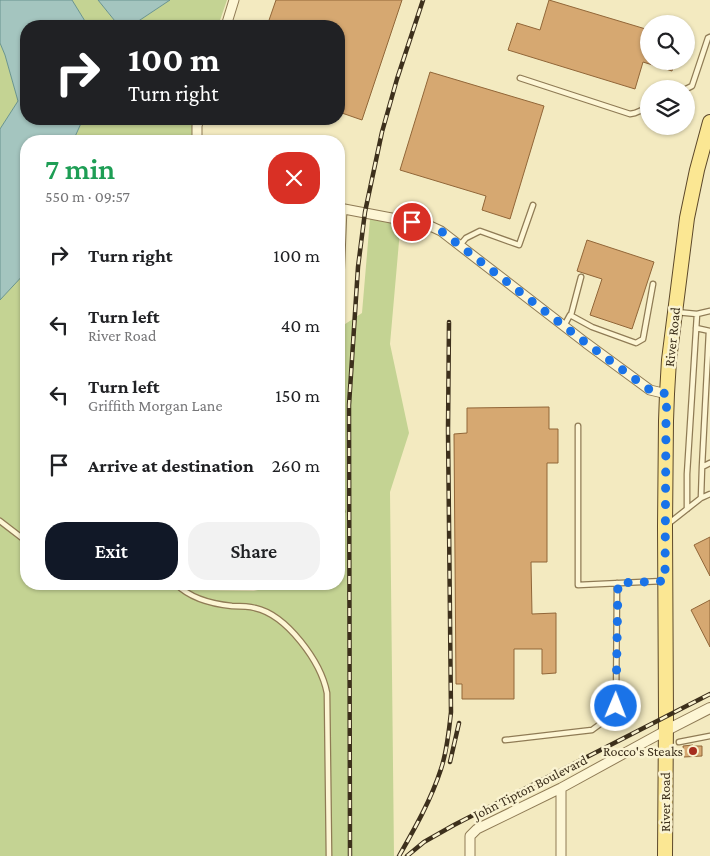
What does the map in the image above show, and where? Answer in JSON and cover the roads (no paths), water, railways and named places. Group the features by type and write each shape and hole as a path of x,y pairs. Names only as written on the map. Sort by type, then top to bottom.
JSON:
{"main road":[{"name":"River Road","path":"665,856 664,527 669,360 687,218 710,122"}],"street":[{"path":"228,20 234,0"},
{"path":"345,209 428,225 441,231 650,390 667,394"},
{"name":"John Tipton Boulevard","path":"470,856 470,836 477,829 561,788 710,708"},
{"path":"561,788 561,856"}],"lane":[{"path":"694,80 708,38 710,37"},
{"path":"520,78 630,114 640,111"},
{"path":"460,246 466,238 480,231 519,245 533,205"},
{"path":"564,326 571,315 581,277"},
{"path":"571,315 592,326 636,343 643,339 654,284"},
{"path":"675,312 697,314 710,311"},
{"path":"687,509 687,474 697,314"},
{"path":"696,328 710,331 701,498"},
{"path":"578,426 578,585 665,581"},
{"path":"702,467 710,463"},
{"path":"664,527 701,498 710,494"},
{"path":"0,521 20,536"},
{"path":"505,740 592,730 611,716 616,706 618,583"},
{"path":"182,590 198,598 230,606 255,608 271,613 290,629 302,643 321,673 327,693 329,856"},
{"path":"679,742 710,736"}],"water":[{"path":"0,0 72,0 84,20 20,20 20,125 80,125 76,135 20,135 20,278 0,300 0,129 18,101 0,43"},
{"path":"98,0 170,0 140,20 114,20"}],"railway":[{"path":"350,856 349,405 358,267 365,212 382,132 423,0"},
{"path":"399,856 422,814 437,780 446,748 451,712 448,430 449,322"},
{"path":"407,856 424,842 454,825 710,694"},
{"path":"450,762 459,723"}],"place":[{"name":"Rocco's Steaks","path":"693,751"}]}
